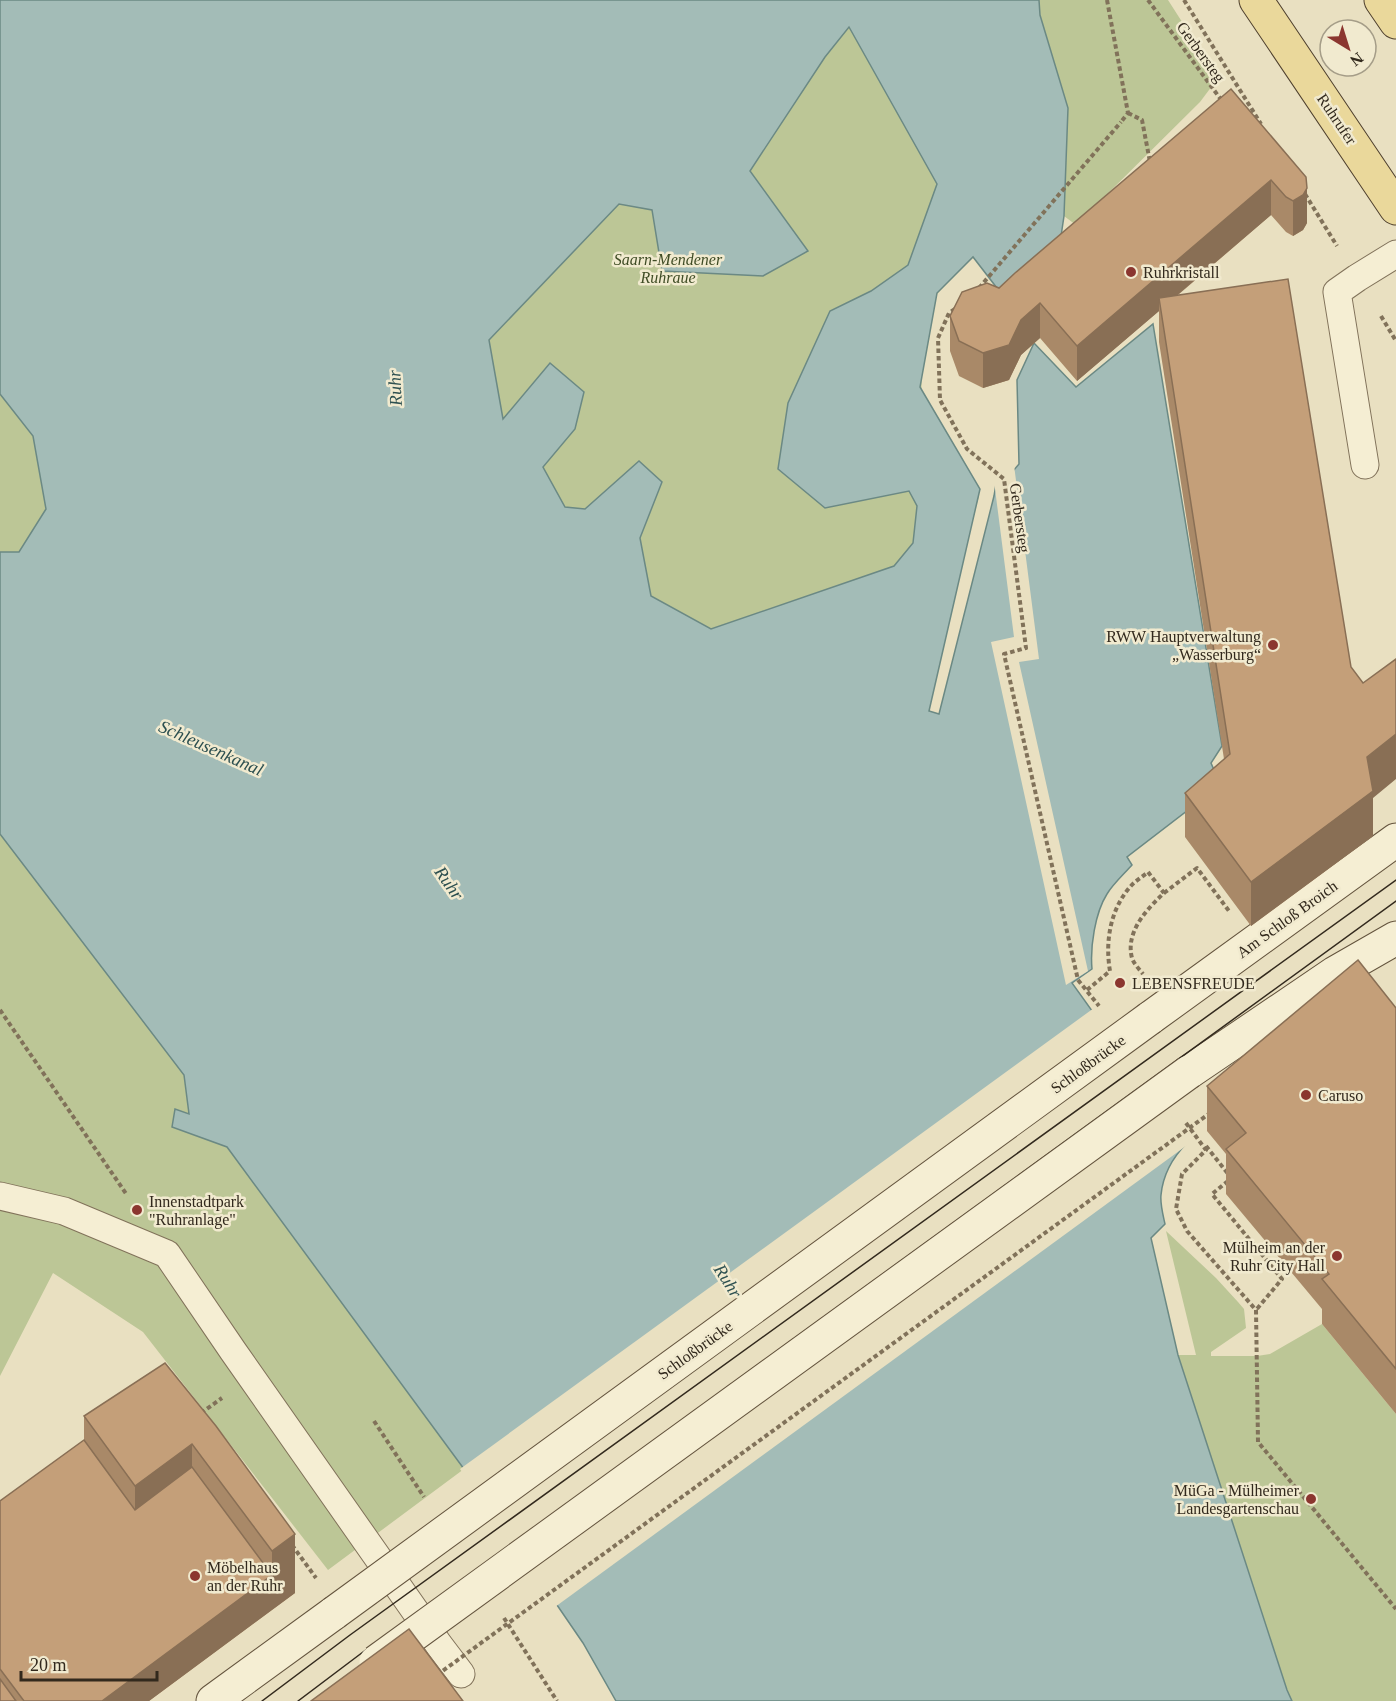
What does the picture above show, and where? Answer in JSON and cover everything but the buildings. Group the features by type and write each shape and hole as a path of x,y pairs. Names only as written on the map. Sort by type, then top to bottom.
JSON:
{"main road":[{"name":"Ruhrufer","path":"1256,0 1396,208"},
{"path":"1381,0 1396,22"},
{"name":"Am Schloß Broich","path":"1150,1018 1396,840"},
{"path":"364,1671 1189,1072 1335,973 1396,938"},
{"name":"Schloßbrücke","path":"213,1701 299,1639 327,1599 1150,1018"}],"lane":[{"path":"1365,465 1337,292 1396,254"},
{"path":"0,1196 64,1211 167,1254 461,1674"}],"path":[{"path":"976,291 1128,113 1107,0"},
{"name":"Gerbersteg","path":"1148,0 1222,101 1230,95"},
{"path":"1184,0 1263,129"},
{"path":"1128,113 1142,120 1150,163 1159,155"},
{"path":"1301,188 1396,342"},
{"name":"Gerbersteg","path":"962,304 949,313 938,338 940,400 967,449 1004,479 1026,648 1004,654 1078,980 1087,990 1110,971 1107,946 1114,914 1131,886 1148,872 1164,893"},
{"path":"1142,973 1132,961 1131,945 1135,930 1147,908 1197,868 1231,914"},
{"path":"0,1010 127,1195"},
{"path":"429,1680 1214,1110"},
{"path":"1183,1118 1206,1150 1182,1174 1176,1209 1187,1231 1256,1310 1258,1442 1396,1610"},
{"path":"1191,1126 1232,1178 1212,1194 1282,1279 1256,1310"},
{"path":"196,1416 252,1377"},
{"path":"374,1421 421,1493"},
{"path":"292,1544 327,1599"},
{"path":"501,1613 557,1701"}],"green space":[{"name":"Saarn-Mendener Ruhraue","path":"153,0 944,0 973,257 937,294 922,355 921,420 979,496 916,738 725,811"},
{"path":"1039,0 1168,0 1218,78 1200,102 1076,225 1064,216 1068,108 1040,15"},
{"path":"0,394 33,436 46,509 19,552 0,552"},
{"name":"Innenstadtpark \"Ruhranlage\"","path":"0,834 184,1075 189,1115 172,1127 227,1147 464,1469 328,1570 143,1332 53,1273 0,1376"},
{"name":"MüGa - Mülheimer Landesgartenschau","path":"1166,1231 1216,1278 1244,1309 1246,1328 1211,1352 1211,1356 1270,1354 1322,1324 1396,1414 1396,1701 1292,1701 1178,1355 1196,1355"}],"water":[{"path":"0,0 1039,0 1040,15 1068,108 1064,216 1060,243 1007,301 973,257 937,293 920,387 980,489 929,711 939,714 996,484 1009,476 1019,464 1017,380 1034,343 1076,387 1153,324 1222,746 1211,763 1226,797 1196,804 1127,857 1132,865 1109,890 1096,920 1092,969 1072,983 1187,1143 1177,1154 1166,1173 1161,1198 1165,1224 1151,1238 1178,1355 1292,1701 616,1701 583,1643 464,1469 227,1147 172,1127 175,1109 189,1114 184,1075 0,834 0,552 19,552 46,509 33,436 0,394","holes":["849,27 937,184 908,265 871,291 830,311 788,403 778,469 825,508 909,491 917,506 913,543 894,566 711,629 651,596 640,538 662,482 639,461 585,509 565,507 543,467 575,429 584,392 550,363 503,419 489,340 619,204 652,210 662,271 763,276 808,251 750,171 825,57"]}],"pier":[{"path":"1014,465 1039,659 1019,662 1088,971 1066,985 991,642 1014,637 994,481 1007,474"},
{"path":"1094,1008 1190,1143 555,1607 460,1469"}],"tram line":[{"path":"262,1701 350,1635 1396,880"},
{"path":"298,1701 1396,901"}],"place":[{"name":"Ruhrkristall","path":"1131,272"},
{"name":"RWW Hauptverwaltung „Wasserburg“","path":"1273,645"},
{"name":"LEBENSFREUDE","path":"1120,983"},
{"name":"Caruso","path":"1306,1095"},
{"name":"Innenstadtpark \"Ruhranlage\"","path":"137,1210"},
{"name":"Mülheim an der Ruhr City Hall","path":"1337,1256"},
{"name":"MüGa - Mülheimer Landesgartenschau","path":"1311,1499"},
{"name":"Möbelhaus an der Ruhr","path":"195,1576"}],"water label":[{"name":"Ruhr","path":"395,388"},
{"name":"Schleusenkanal","path":"211,748"},
{"name":"Ruhr","path":"449,883"},
{"name":"Ruhr","path":"728,1281"}]}
